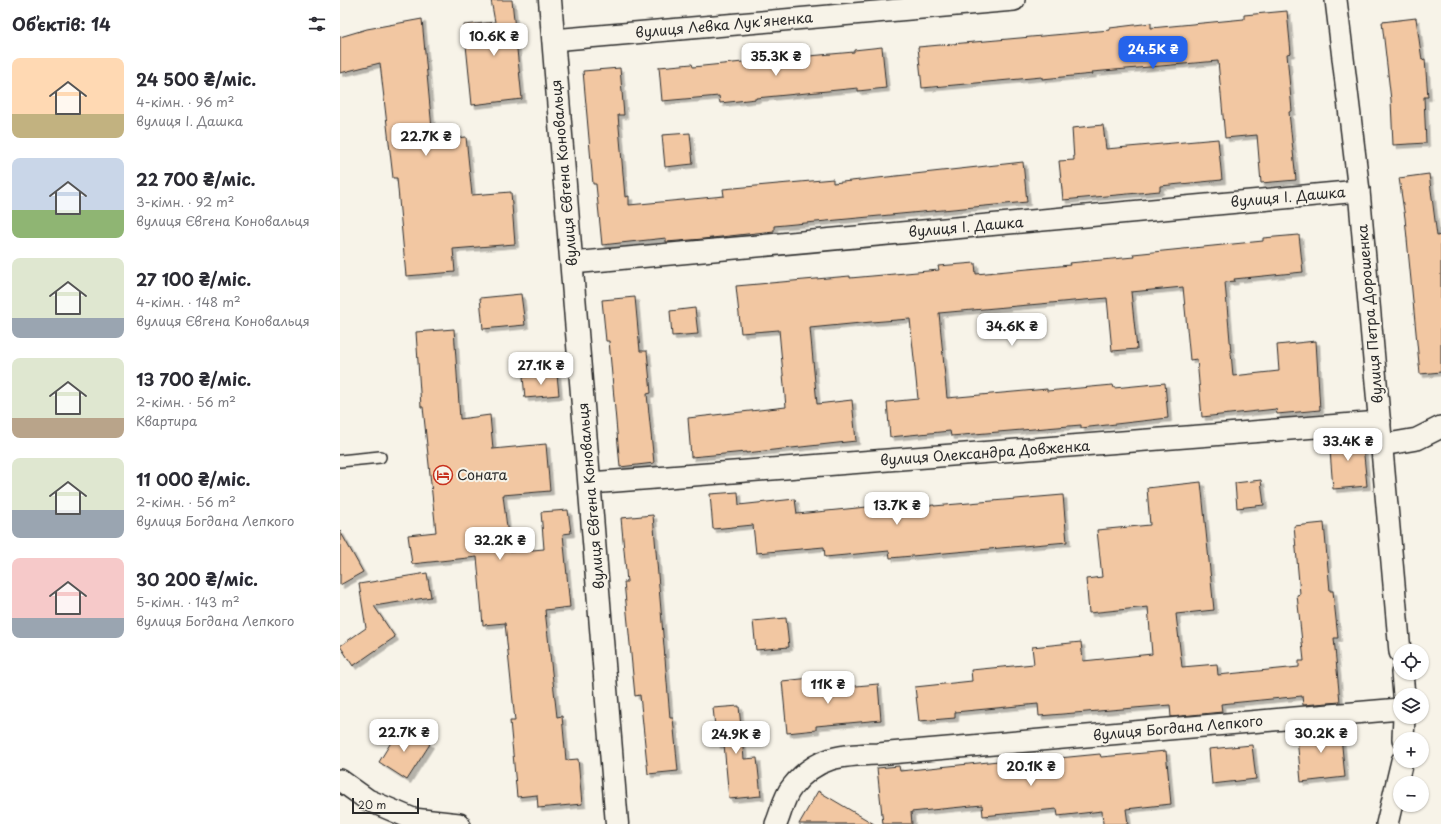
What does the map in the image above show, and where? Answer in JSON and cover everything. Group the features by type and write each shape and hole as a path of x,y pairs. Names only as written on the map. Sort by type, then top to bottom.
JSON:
{"street":[{"name":"вулиця Євгена Коновальця","path":"550,0 617,824"},
{"name":"вулиця Левка Лук'яненка","path":"553,40 1014,0"},
{"name":"вулиця Петра Дорошенка","path":"1336,0 1359,190 1399,644"},
{"name":"вулиця І. Дашка","path":"572,263 1359,190"},
{"name":"вулиця Олександра Довженка","path":"590,483 1380,422"},
{"path":"1382,445 1417,439 1441,427"},
{"name":"вулиця Богдана Лепкого","path":"776,824 791,787 818,763 845,755 878,754 1393,710"},
{"path":"1387,824 1400,768"},
{"path":"340,780 368,800 414,819 459,824"}],"lane":[{"path":"340,461 380,457"}],"building":[{"path":"491,0 512,0 522,99 472,105 464,25 495,22"},
{"path":"1287,11 1291,53 1287,54 1292,111 1289,112 1296,180 1261,183 1257,135 1225,138 1218,61 1092,72 1093,74 1042,79 1042,77 922,88 918,47 1110,30 1110,28 1151,23 1151,28 1244,19 1244,15"},
{"path":"1416,18 1422,60 1425,59 1428,97 1424,97 1426,143 1393,145 1391,100 1382,22"},
{"path":"422,19 433,140 466,137 472,195 511,192 515,244 453,249 455,272 406,276 397,178 393,178 380,63 340,73 340,37 367,29"},
{"path":"882,47 886,88 858,91 858,88 720,103 719,96 662,101 659,67 692,64 693,67 854,52 854,50"},
{"path":"620,68 624,115 618,115 625,197 629,196 629,205 724,196 723,189 833,179 833,183 1023,162 1027,202 774,226 774,231 703,239 666,242 666,238 602,245 596,184 593,184 583,71"},
{"path":"1103,125 1106,149 1218,139 1222,180 1160,186 1160,191 1063,200 1059,161 1074,160 1072,128"},
{"path":"690,133 693,164 665,167 662,135"},
{"path":"1429,174 1437,236 1441,235 1441,372 1420,374 1405,218 1399,178"},
{"path":"1299,235 1303,272 1234,279 1235,281 1225,282 1233,376 1279,371 1277,345 1316,341 1320,410 1277,414 1276,409 1202,417 1197,359 1190,360 1183,287 1131,292 1137,349 1112,351 1107,298 939,313 947,398 1047,389 1047,391 1113,385 1114,388 1165,383 1168,418 1081,428 1081,425 951,436 950,431 890,437 887,402 918,399 910,319 871,322 810,328 817,404 852,400 856,441 746,453 691,457 688,418 786,407 779,330 741,333 736,286 939,270 938,266 975,263 976,274 1070,265 1069,263 1134,257 1133,254 1263,241 1263,238"},
{"path":"521,294 525,325 483,329 480,298"},
{"path":"635,297 640,351 647,351 651,393 647,394 654,463 620,467 609,341 606,341 602,300"},
{"path":"695,308 698,334 672,336 670,311"},
{"path":"454,329 460,419 490,415 493,449 546,444 550,491 503,495 510,552 544,549 541,512 568,510 571,533 563,534 570,607 545,610 557,717 562,716 566,760 578,759 582,804 538,808 537,795 517,797 510,721 515,721 505,623 483,625 477,557 412,564 408,535 436,532 423,407 421,407 416,332"},
{"path":"557,374 559,395 525,398 523,377"},
{"path":"1362,435 1367,486 1333,489 1329,438"},
{"path":"1261,480 1264,505 1237,508 1235,483"},
{"path":"1201,482 1214,610 1176,614 1182,667 1217,664 1218,675 1299,667 1299,661 1304,661 1297,595 1300,594 1294,526 1324,523 1330,591 1333,591 1338,638 1334,638 1340,702 1303,705 1302,696 1221,704 1222,712 1171,717 1170,705 1039,716 1038,704 955,712 955,718 919,721 915,687 972,681 971,670 1034,664 1032,647 1081,642 1083,661 1152,654 1148,607 1089,613 1086,579 1102,577 1097,530 1150,525 1147,488"},
{"path":"738,492 739,505 795,499 797,514 867,507 868,511 1063,495 1067,542 890,558 889,551 825,557 824,547 756,553 753,525 713,529 710,494"},
{"path":"653,515 670,718 673,718 678,771 648,774 640,695 635,696 624,582 627,582 621,518"},
{"path":"340,531 363,572 340,585"},
{"path":"427,573 431,597 374,606 395,637 353,666 340,646 366,628 359,584"},
{"path":"786,618 789,647 756,650 753,621"},
{"path":"811,678 812,690 878,684 881,720 816,726 816,730 787,733 782,681"},
{"path":"739,706 744,759 757,758 761,796 729,799 724,744 717,745 713,708"},
{"path":"401,726 430,744 407,780 379,762"},
{"path":"1340,726 1345,777 1301,782 1297,737 1306,736 1305,729"},
{"path":"1252,745 1256,779 1212,784 1209,749"},
{"path":"1166,751 1171,804 1126,809 1128,824 1103,824 1102,811 1058,816 1057,809 983,816 982,805 911,812 912,824 883,824 877,768 899,766 900,771 1028,758 1028,761 1100,754 1101,757"},
{"path":"818,791 874,824 799,824"}],"place":[{"name":"Соната","path":"443,475"}]}
